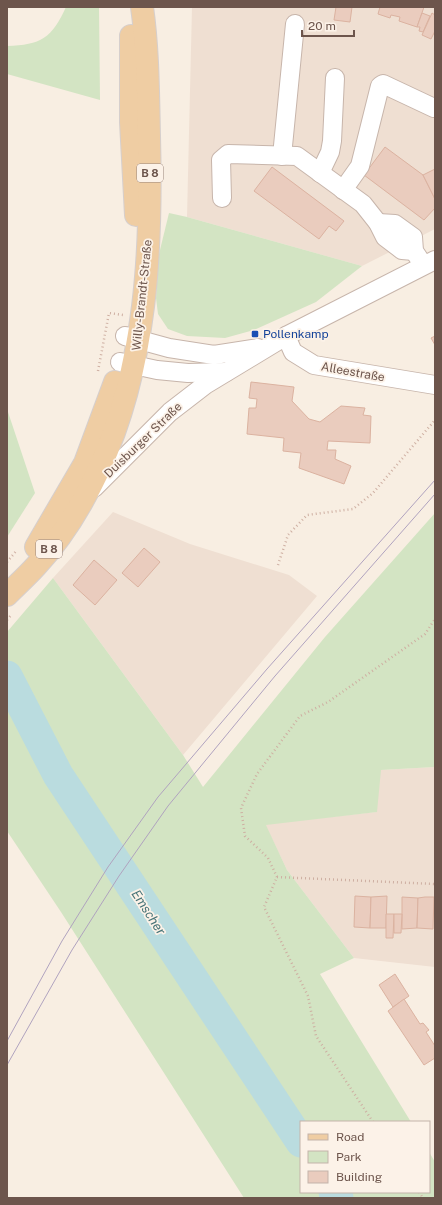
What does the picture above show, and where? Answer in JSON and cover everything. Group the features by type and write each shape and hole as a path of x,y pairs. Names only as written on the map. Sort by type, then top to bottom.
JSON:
{"main road":[{"name":"Willy-Brandt-Straße","path":"131,7 130,122 136,215 130,300 132,337"},
{"name":"Willy-Brandt-Straße","path":"7,594 37,565 84,499 114,434 148,242 150,169 149,105 142,7"},
{"name":"Willy-Brandt-Straße","path":"7,594 85,463 113,390 126,363"}],"street":[{"path":"282,156 295,24"},
{"path":"320,173 330,152 332,141 335,78"},
{"path":"344,190 360,166 380,86 383,84 434,108"},
{"path":"222,198 221,160 228,154 297,156 363,204 378,223 396,224 413,237 414,251 429,263"},
{"name":"Duisburger Straße","path":"84,499 170,412 226,372 266,346 429,263"},
{"name":"Alleestraße","path":"286,336 293,352 314,365 435,385"},
{"name":"Duisburger Straße","path":"132,337 169,348 214,355 266,346"},
{"path":"126,363 188,373 226,372"}],"path":[{"path":"97,376 110,313"},
{"path":"278,565 288,534 307,515 353,509 373,493 435,420"},
{"path":"7,562 21,545"},
{"path":"372,1121 316,1036 308,996 264,907 277,877 268,858 245,836 241,808 257,774 300,716 328,702 425,634 435,619"},
{"path":"277,877 435,884"}],"shaded area":[{"path":"192,7 435,7 435,229 362,266 187,217"},
{"path":"113,512 190,544 289,575 317,596 183,755 53,578"},
{"path":"435,767 435,967 354,958 287,870 265,824 376,812 380,770"}],"green space":[{"path":"66,7 99,7 100,100 7,74 7,46 29,44 44,38 56,26"},
{"path":"169,213 362,266 316,302 254,330 225,338 187,336 168,329 158,314 156,298 159,254"},
{"path":"7,409 35,493 7,537"},
{"path":"435,513 435,767 381,770 377,812 266,825 287,870 354,958 320,974 410,1121 300,1121 300,1193 430,1193 430,1154 435,1162 435,1198 244,1198 61,912 7,831 7,632 53,578 183,755 203,787 325,637"}],"building":[{"path":"336,7 352,7 350,22 334,20"},
{"path":"380,7 424,7 417,27 399,21 400,17 391,15 390,18 378,14"},
{"path":"422,13 430,16 423,32 419,31 420,27 417,27"},
{"path":"432,13 435,15 435,31 431,39 422,35"},
{"path":"385,147 423,175 435,199 435,208 424,220 364,175"},
{"path":"272,167 344,221 336,231 329,226 319,239 254,191"},
{"path":"435,169 435,199 423,175"},
{"path":"435,336 435,345 431,338"},
{"path":"251,382 294,387 292,401 309,419 320,422 341,406 365,408 363,415 371,416 370,443 328,441 327,450 336,450 335,459 351,466 344,484 299,468 301,453 283,451 284,438 247,434 249,408 256,408 257,399 249,398"},
{"path":"144,548 160,562 138,587 122,573"},
{"path":"94,560 117,580 95,605 73,585"},
{"path":"355,896 371,897 370,928 354,927"},
{"path":"387,896 386,928 370,928 371,897"},
{"path":"402,897 418,898 417,928 402,929"},
{"path":"434,897 433,929 417,928 418,898"},
{"path":"386,914 394,914 393,938 386,938"},
{"path":"394,914 402,914 401,933 394,933"},
{"path":"395,974 409,996 393,1007 379,985"},
{"path":"404,999 420,1024 423,1023 429,1030 426,1032 435,1046 435,1058 424,1065 388,1011"}],"waterway":[{"name":"Emscher","path":"7,676 58,775 300,1140"},
{"name":"Emscher","path":"335,1193 338,1198"}],"tram line":[{"path":"7,1041 62,941 108,867 158,797 267,669 435,480"},
{"path":"7,1065 72,950 119,876 168,806 275,676 435,494"}],"place":[{"name":"Pollenkamp","path":"255,334"}]}
